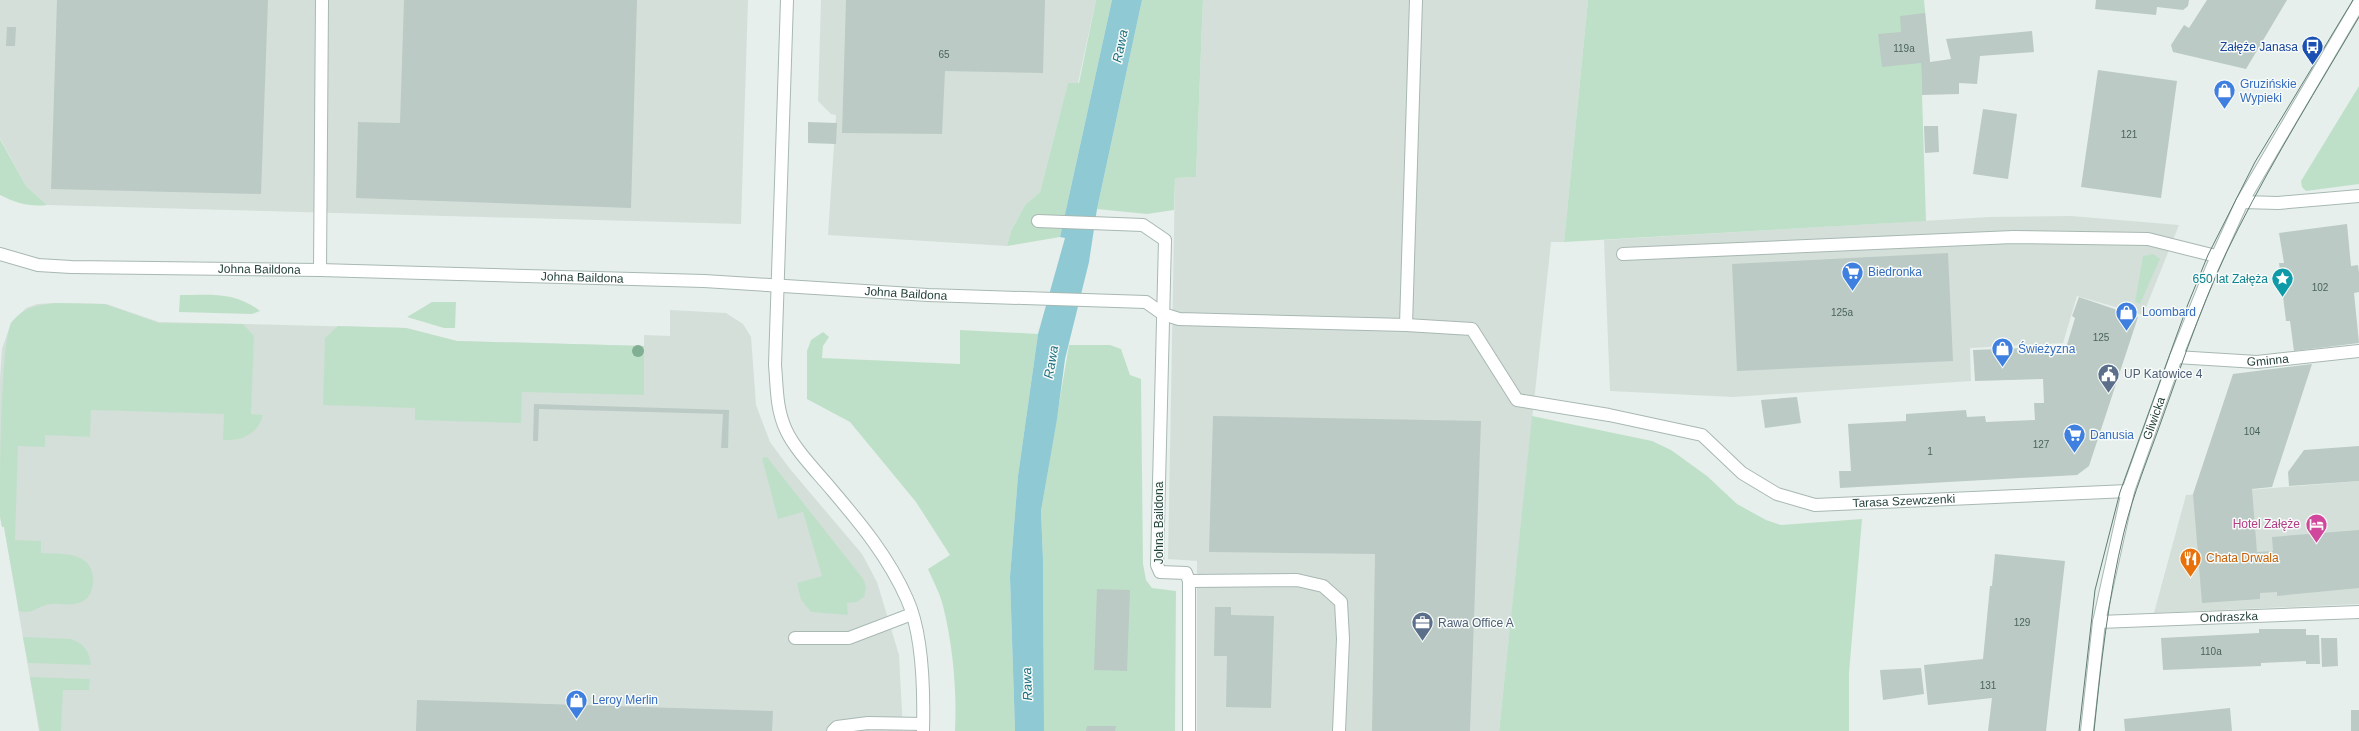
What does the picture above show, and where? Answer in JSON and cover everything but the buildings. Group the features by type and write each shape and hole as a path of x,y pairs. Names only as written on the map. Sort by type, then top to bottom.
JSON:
{"street":[{"path":"320,270 322,0"},
{"path":"788,0 775,364 778,407 786,431 809,462 863,526 890,566 908,600 912,614 925,696 923,727 868,723 837,727 833,731"},
{"path":"1406,325 1416,0"},
{"name":"Gliwicka","path":"2087,731 2099,622 2128,491 2176,358 2216,256 2242,202 2359,3"},
{"path":"2242,202 2278,203 2359,196"},
{"path":"1038,221 1124,223 1143,225 1166,240 1163,314"},
{"path":"1622,254 2013,237 2148,239 2216,256"},
{"name":"Johna Baildona","path":"0,254 38,265 60,266 320,270 778,284 928,295 1112,300 1146,302 1163,314 1179,319 1406,325 1472,329 1517,400 1609,415 1702,435"},
{"name":"Johna Baildona","path":"1163,314 1157,565 1160,572 1186,572 1189,581"},
{"name":"Gminna","path":"2176,358 2257,362 2359,351"},
{"name":"Tarasa Szewczenki","path":"1702,435 1742,473 1777,494 1815,505 2128,491"},
{"path":"1189,731 1189,581 1297,580 1323,586 1341,602 1343,638 1339,731"},
{"name":"Ondraszka","path":"2099,622 2359,612"},
{"path":"795,638 849,638 912,614"}],"shaded area":[{"path":"0,0 748,0 741,224 47,205 26,186 0,138"},
{"path":"821,0 1096,0 1078,83 1068,84 1040,192 1025,205 1011,231 1007,246 828,235 836,115 831,114 818,101"},
{"path":"1203,0 1588,0 1564,242 1551,242 1499,731 1197,731 1197,561 1168,559 1175,178 1196,177"},
{"path":"2071,216 2179,225 2143,315 2077,296 2063,343 1970,348 1971,381 1733,397 1610,391 1604,240 1989,217"},
{"path":"37,304 106,304 159,322 406,328 457,341 644,346 644,335 670,336 670,310 726,313 743,324 751,337 756,405 770,442 790,469 862,554 877,582 899,655 903,731 39,731 4,527 2,527 0,517 0,378 2,349 11,323 26,308"},
{"path":"2359,481 2359,604 2154,613 2186,495"}],"green space":[{"path":"1096,0 1112,0 1060,237 1007,246 1011,231 1025,205 1040,192 1068,83 1079,83"},
{"path":"1142,0 1203,0 1196,177 1175,178 1174,210 1147,214 1097,209"},
{"path":"1588,0 1924,0 1930,62 1921,63 1926,221 1564,242"},
{"path":"2359,86 2359,184 2306,191 2302,187 2301,181"},
{"path":"0,139 26,186 47,205 23,204 0,195"},
{"path":"2153,254 2160,259 2140,304 2135,302 2143,256"},
{"path":"180,295 212,295 231,297 241,300 260,311 252,314 179,312"},
{"path":"432,302 456,302 455,328 444,328 407,317"},
{"path":"56,303 105,304 159,323 243,324 254,336 251,414 263,415 261,422 253,432 243,438 223,440 224,414 91,410 90,437 45,435 45,447 18,446 15,540 41,541 41,553 68,554 76,556 89,565 93,583 89,596 79,603 50,604 32,611 24,612 19,611 4,527 2,527 0,516 1,416 7,338 11,323 21,313 31,308"},
{"path":"338,326 406,328 457,341 644,346 644,395 522,392 521,423 415,420 415,408 323,405 325,338"},
{"path":"960,330 1038,334 1018,476 1010,577 1015,731 955,731 955,684 952,652 942,601 928,569 950,555 916,502 850,422 807,399 807,351 811,340 823,332 829,337 823,346 822,358 960,364"},
{"path":"1069,345 1110,345 1121,349 1130,375 1141,379 1143,564 1146,580 1152,588 1176,591 1175,731 1044,731 1043,560 1041,511"},
{"path":"1532,416 1652,441 1671,450 1707,476 1737,504 1766,520 1781,525 1862,519 1849,673 1849,731 1499,731"},
{"path":"767,457 864,580 866,588 864,597 857,602 847,603 848,615 811,612 801,600 797,583 822,576 803,512 778,519 762,458"},
{"path":"23,637 71,639 80,643 86,649 91,665 28,663"},
{"path":"30,677 90,679 89,690 63,690 61,731 40,731"}],"water":[{"name":"Rawa","path":"1112,0 1142,0 1097,209 1089,262 1065,359 1057,419 1041,511 1043,560 1044,731 1015,731 1010,577 1018,476 1038,334 1065,238 1060,237"}],"tram line":[{"path":"2079,731 2095,590 2120,492 2188,304 2208,255 2255,162 2353,0"},
{"path":"2094,731 2109,606 2124,532 2137,489 2188,347 2216,275 2238,229 2282,148 2359,17"}],"place":[{"name":"Załęże Janasa","path":"2313,66"},
{"name":"Gruzińskie Wypieki","path":"2224,110"},
{"name":"Biedronka","path":"1852,292"},
{"name":"650 lat Załęża","path":"2283,298"},
{"name":"Loombard","path":"2127,332"},
{"name":"Świeżyzna","path":"2002,368"},
{"name":"UP Katowice 4","path":"2108,394"},
{"name":"Danusia","path":"2074,454"},
{"name":"Hotel Załęże","path":"2316,544"},
{"name":"Chata Drwala","path":"2191,578"},
{"name":"Rawa Office A","path":"1423,642"},
{"name":"Leroy Merlin","path":"577,720"}]}
